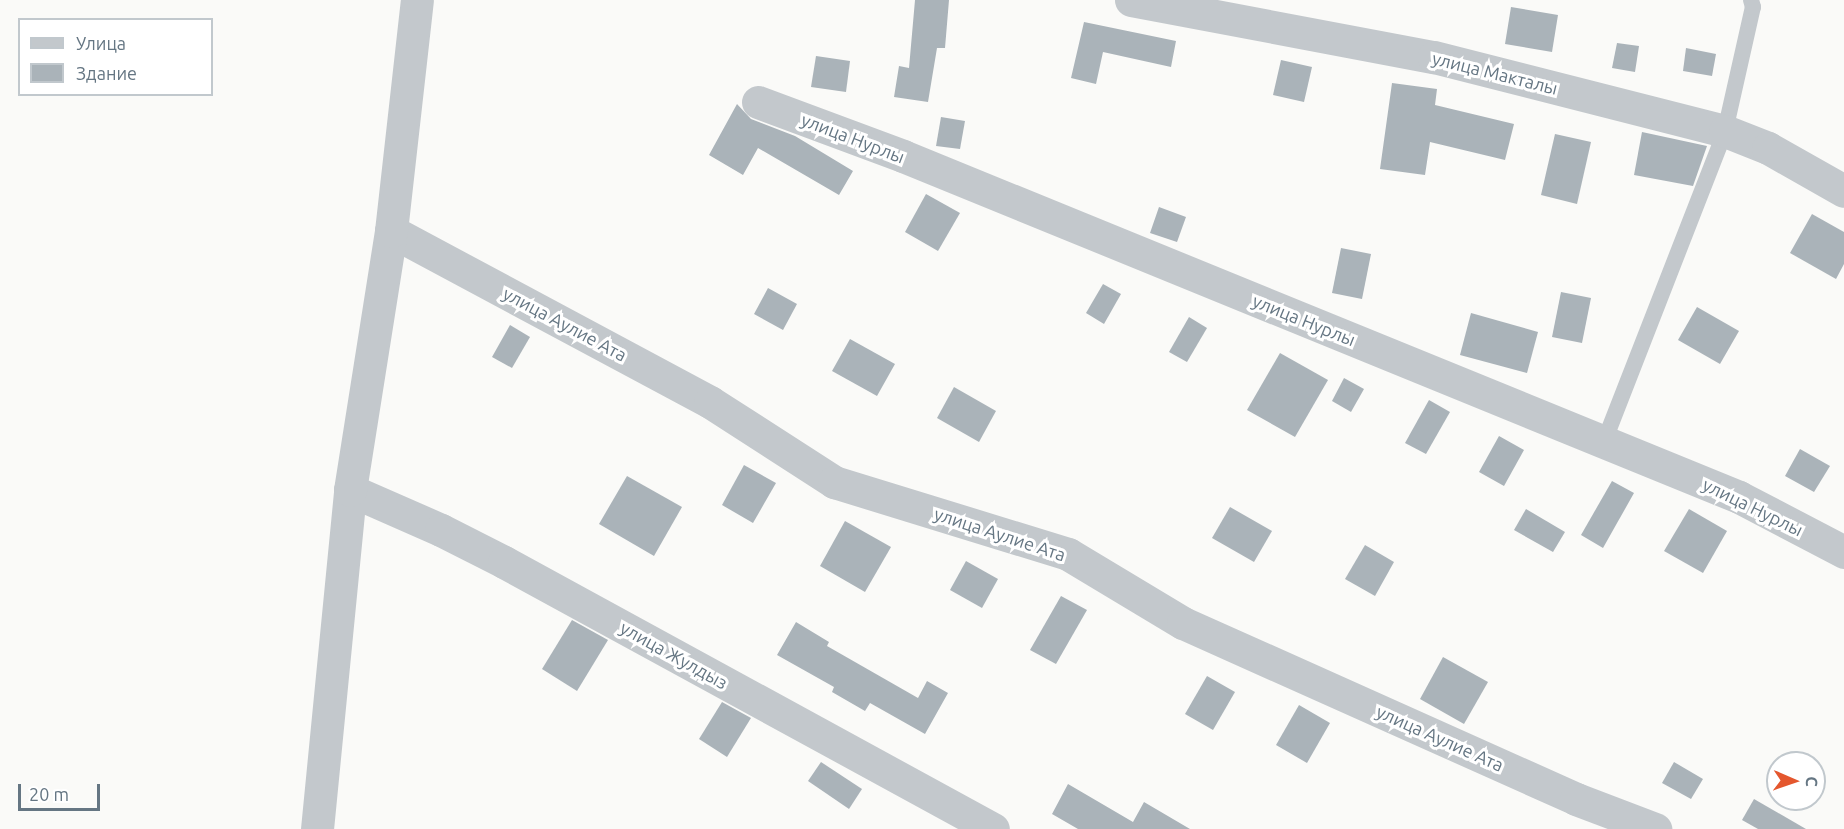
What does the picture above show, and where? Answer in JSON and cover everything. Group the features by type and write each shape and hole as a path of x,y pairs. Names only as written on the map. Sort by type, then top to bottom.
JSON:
{"street":[{"path":"317,829 350,490 391,231 417,0"},
{"name":"улица Макталы","path":"1131,0 1434,57 1725,131 1768,148 1844,191"},
{"name":"улица Нурлы","path":"758,102 903,156 1739,497 1844,552"},
{"name":"улица Аулие Ата","path":"391,231 710,402 834,483 1068,554 1183,623 1576,800 1655,829"},
{"name":"улица Жулдыз","path":"350,490 441,530 504,562 993,829"}],"lane":[{"path":"1604,442 1725,131 1753,7 1751,0"}],"building":[{"path":"915,0 949,0 945,48 937,48 928,102 894,97 899,66 909,68"},
{"path":"1511,7 1558,15 1552,52 1505,44"},
{"path":"1084,22 1176,41 1171,67 1103,52 1096,84 1071,78"},
{"path":"1617,43 1639,46 1635,72 1612,68"},
{"path":"1686,48 1716,54 1712,76 1683,71"},
{"path":"816,56 850,61 846,92 811,87"},
{"path":"1281,60 1312,67 1304,102 1273,95"},
{"path":"1392,83 1437,89 1435,105 1514,124 1505,160 1430,142 1425,175 1380,169"},
{"path":"737,104 751,119 795,136 853,171 839,195 758,148 743,175 709,155"},
{"path":"941,117 965,121 960,149 936,146"},
{"path":"1642,132 1707,146 1693,186 1634,175"},
{"path":"1555,134 1591,142 1577,204 1541,195"},
{"path":"926,194 960,213 938,251 905,232"},
{"path":"1159,207 1186,217 1177,242 1150,233"},
{"path":"1812,214 1844,232 1844,264 1836,279 1790,253"},
{"path":"1341,248 1371,254 1362,299 1332,293"},
{"path":"1103,284 1121,294 1104,324 1086,313"},
{"path":"768,288 797,304 783,330 754,314"},
{"path":"1561,292 1591,298 1582,343 1552,337"},
{"path":"1697,307 1739,331 1720,364 1678,340"},
{"path":"1471,313 1538,332 1527,373 1460,355"},
{"path":"1189,317 1207,328 1187,362 1169,352"},
{"path":"510,325 530,337 512,368 492,357"},
{"path":"850,339 895,364 877,396 832,371"},
{"path":"1280,353 1328,380 1295,437 1247,410"},
{"path":"1344,378 1364,389 1351,412 1332,401"},
{"path":"954,387 996,411 979,442 937,418"},
{"path":"1429,400 1450,412 1426,454 1405,443"},
{"path":"1499,436 1524,450 1504,486 1479,472"},
{"path":"1800,449 1830,466 1814,492 1785,476"},
{"path":"744,465 776,483 753,523 722,505"},
{"path":"627,476 682,507 654,556 599,524"},
{"path":"1612,481 1634,493 1603,548 1581,535"},
{"path":"1230,507 1272,531 1254,562 1212,538"},
{"path":"1526,509 1565,532 1553,552 1514,530"},
{"path":"1689,509 1727,531 1703,573 1664,551"},
{"path":"845,521 891,547 865,592 820,566"},
{"path":"1365,545 1394,562 1375,596 1345,579"},
{"path":"966,561 998,579 982,608 950,590"},
{"path":"1061,596 1087,610 1056,664 1030,650"},
{"path":"572,620 608,640 577,691 542,669"},
{"path":"796,622 829,642 827,646 918,698 927,681 948,693 925,734 870,703 865,711 832,692 834,687 777,655"},
{"path":"1443,657 1488,682 1464,724 1420,699"},
{"path":"1207,676 1235,692 1213,730 1185,714"},
{"path":"722,702 751,718 727,757 699,739"},
{"path":"1299,705 1330,723 1307,763 1276,745"},
{"path":"821,762 862,789 849,809 808,781"},
{"path":"1674,762 1703,779 1691,799 1662,783"},
{"path":"1068,784 1133,822 1144,802 1190,829 1078,829 1052,814"},
{"path":"1754,799 1766,806 1766,811 1775,811 1806,829 1758,829 1742,820"}]}
